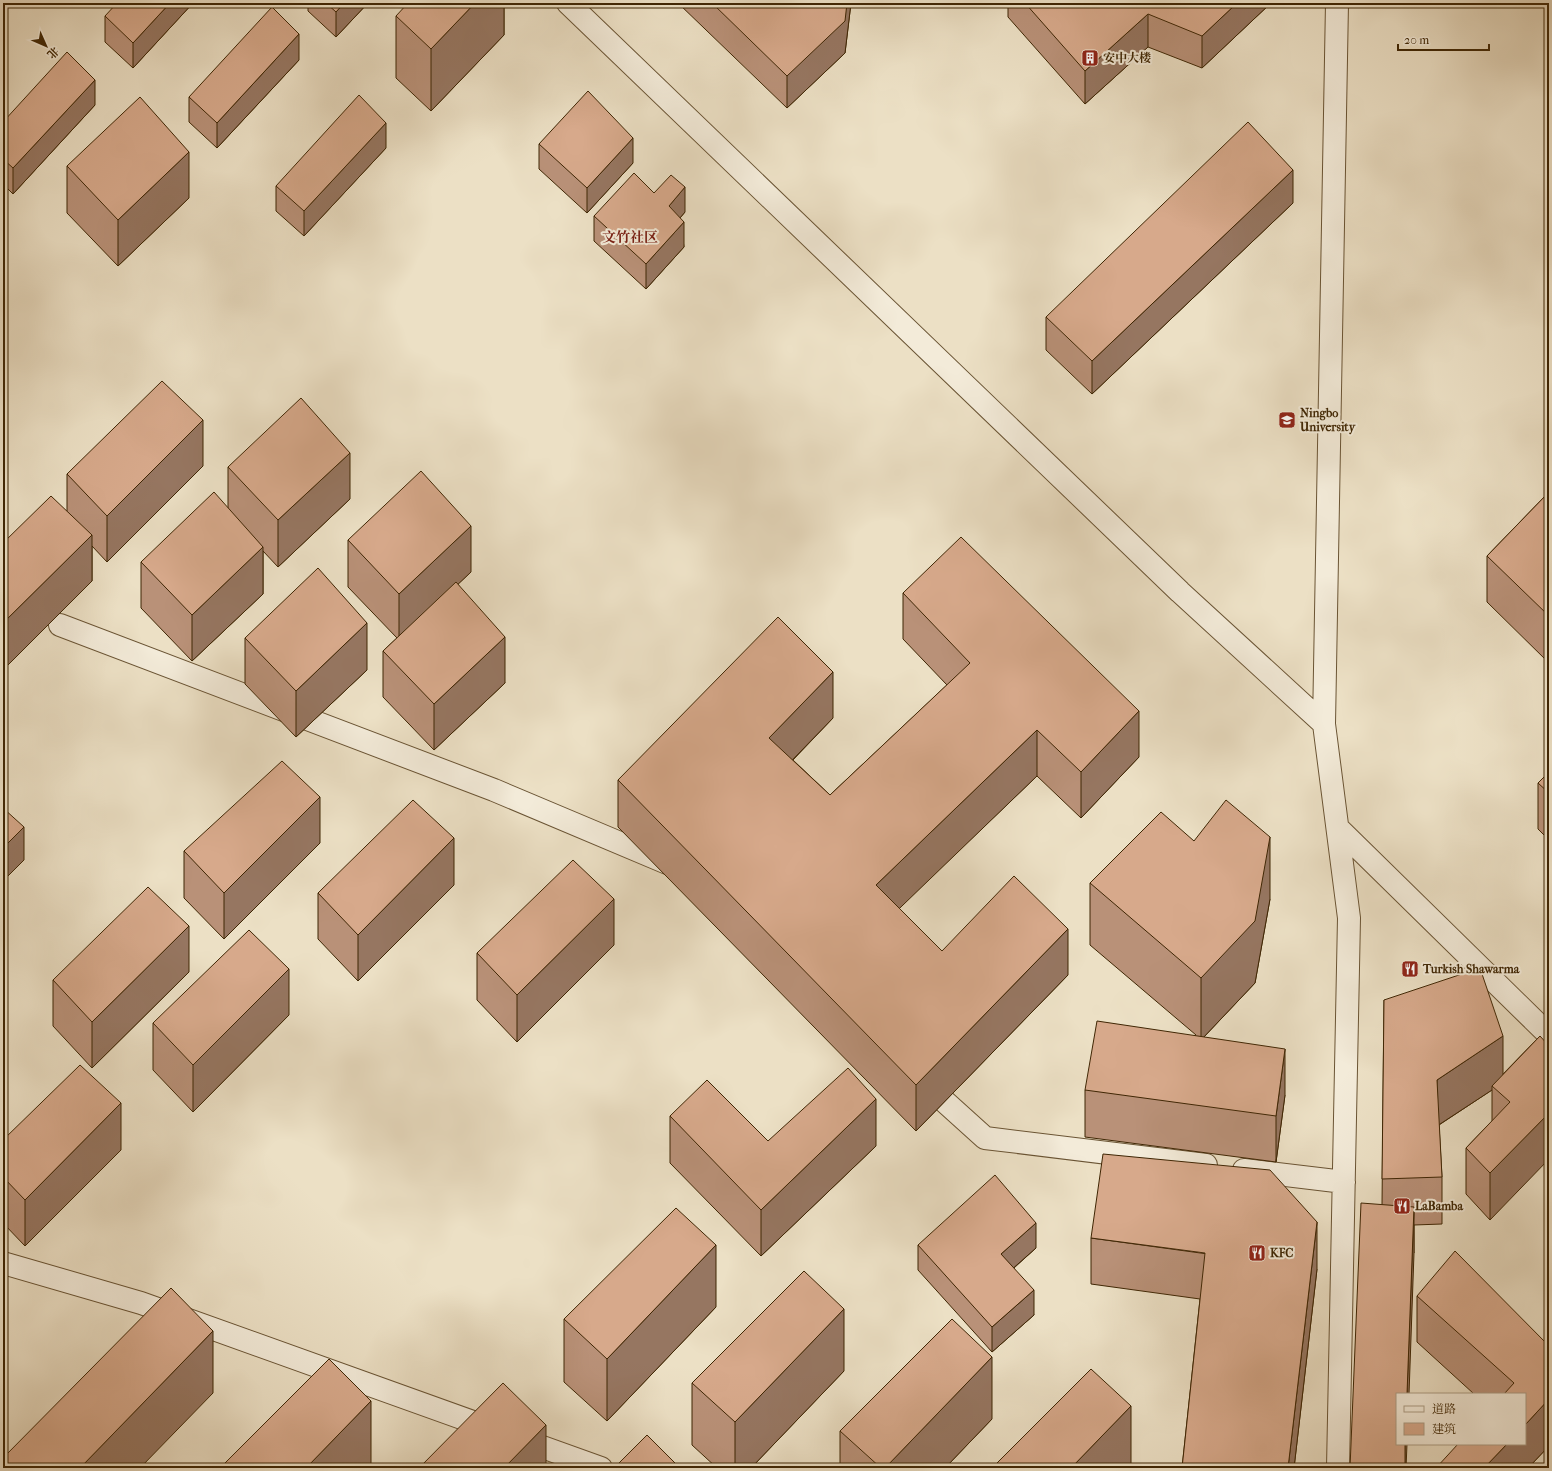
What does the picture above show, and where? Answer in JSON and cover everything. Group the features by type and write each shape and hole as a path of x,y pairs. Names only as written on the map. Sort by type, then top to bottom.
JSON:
{"street":[{"path":"568,3 1180,592 1324,724"},
{"path":"1337,3 1324,724 1349,918 1338,1468"},
{"path":"60,625 494,790 688,872"},
{"path":"1338,828 1549,1035"},
{"path":"908,1068 985,1138 1344,1182"},
{"path":"3,1263 141,1303 602,1468"}],"building":[{"path":"117,3 170,3 133,43 105,16"},
{"path":"326,3 344,3 336,12"},
{"path":"408,3 475,3 431,49 396,16"},
{"path":"712,3 847,3 845,21 787,76"},
{"path":"1025,3 1237,3 1202,36 1148,14 1085,71"},
{"path":"272,7 299,34 217,123 189,97"},
{"path":"67,52 95,80 13,168 3,159 3,122"},
{"path":"588,91 633,138 587,188 539,144"},
{"path":"359,95 386,123 304,211 276,186"},
{"path":"140,97 189,152 118,220 67,166"},
{"path":"1248,122 1293,170 1092,361 1046,317"},
{"path":"634,173 654,193 671,175 685,187 669,206 684,222 646,264 594,216"},
{"path":"162,381 203,420 107,516 67,474"},
{"path":"301,398 350,453 278,520 228,467"},
{"path":"421,471 471,526 399,594 348,540"},
{"path":"214,492 263,547 192,615 141,562"},
{"path":"1549,492 1549,616 1487,556"},
{"path":"51,496 92,535 3,623 3,543"},
{"path":"961,537 1139,711 1081,772 1037,730 876,885 942,951 1014,876 1068,929 916,1085 618,780 778,617 833,672 769,738 830,795 970,663 903,593"},
{"path":"318,568 367,623 296,691 245,638"},
{"path":"456,582 505,637 434,704 383,651"},
{"path":"282,761 320,797 224,893 184,851"},
{"path":"1549,772 1549,793 1538,783"},
{"path":"413,800 454,838 358,935 318,893"},
{"path":"1226,800 1270,837 1255,921 1201,978 1090,883 1161,812 1194,841"},
{"path":"3,808 24,827 3,848"},
{"path":"573,860 614,899 517,995 477,953"},
{"path":"148,887 189,926 92,1022 53,980"},
{"path":"249,930 289,969 193,1065 153,1023"},
{"path":"1480,968 1503,1036 1437,1080 1442,1177 1382,1179 1384,1000"},
{"path":"1097,1021 1285,1049 1276,1116 1085,1090"},
{"path":"1540,1036 1549,1046 1549,1113 1490,1173 1466,1148 1510,1102 1492,1086"},
{"path":"80,1065 121,1103 25,1200 3,1177 3,1140"},
{"path":"848,1068 876,1099 761,1210 670,1116 707,1080 768,1141"},
{"path":"1103,1154 1270,1170 1317,1222 1288,1468 1182,1468 1205,1253 1091,1238"},
{"path":"995,1175 1036,1223 1001,1254 1034,1290 992,1327 918,1245"},
{"path":"1361,1203 1414,1207 1407,1393 1396,1393 1396,1445 1405,1445 1405,1468 1350,1468"},
{"path":"676,1208 716,1245 607,1359 564,1319"},
{"path":"1455,1251 1549,1346 1549,1399 1526,1424 1526,1393 1505,1393 1514,1383 1417,1296"},
{"path":"804,1271 844,1309 735,1422 692,1383"},
{"path":"171,1288 213,1331 80,1468 3,1468 3,1458"},
{"path":"952,1319 992,1357 885,1468 881,1468 840,1431"},
{"path":"329,1359 371,1401 306,1468 220,1468"},
{"path":"1091,1369 1131,1406 1071,1468 992,1468"},
{"path":"503,1383 546,1425 504,1468 419,1468"},
{"path":"647,1435 680,1468 614,1468"},
{"path":"1457,1445 1506,1445 1484,1468 1436,1468"}],"place":[{"name":"安中大楼","path":"1090,58"},
{"name":"Ningbo University","path":"1287,420"},
{"name":"Turkish Shawarma","path":"1410,969"},
{"name":"LaBamba","path":"1402,1206"},
{"name":"KFC","path":"1257,1253"}],"district":[{"name":"文竹社区","path":"630,237"}]}
